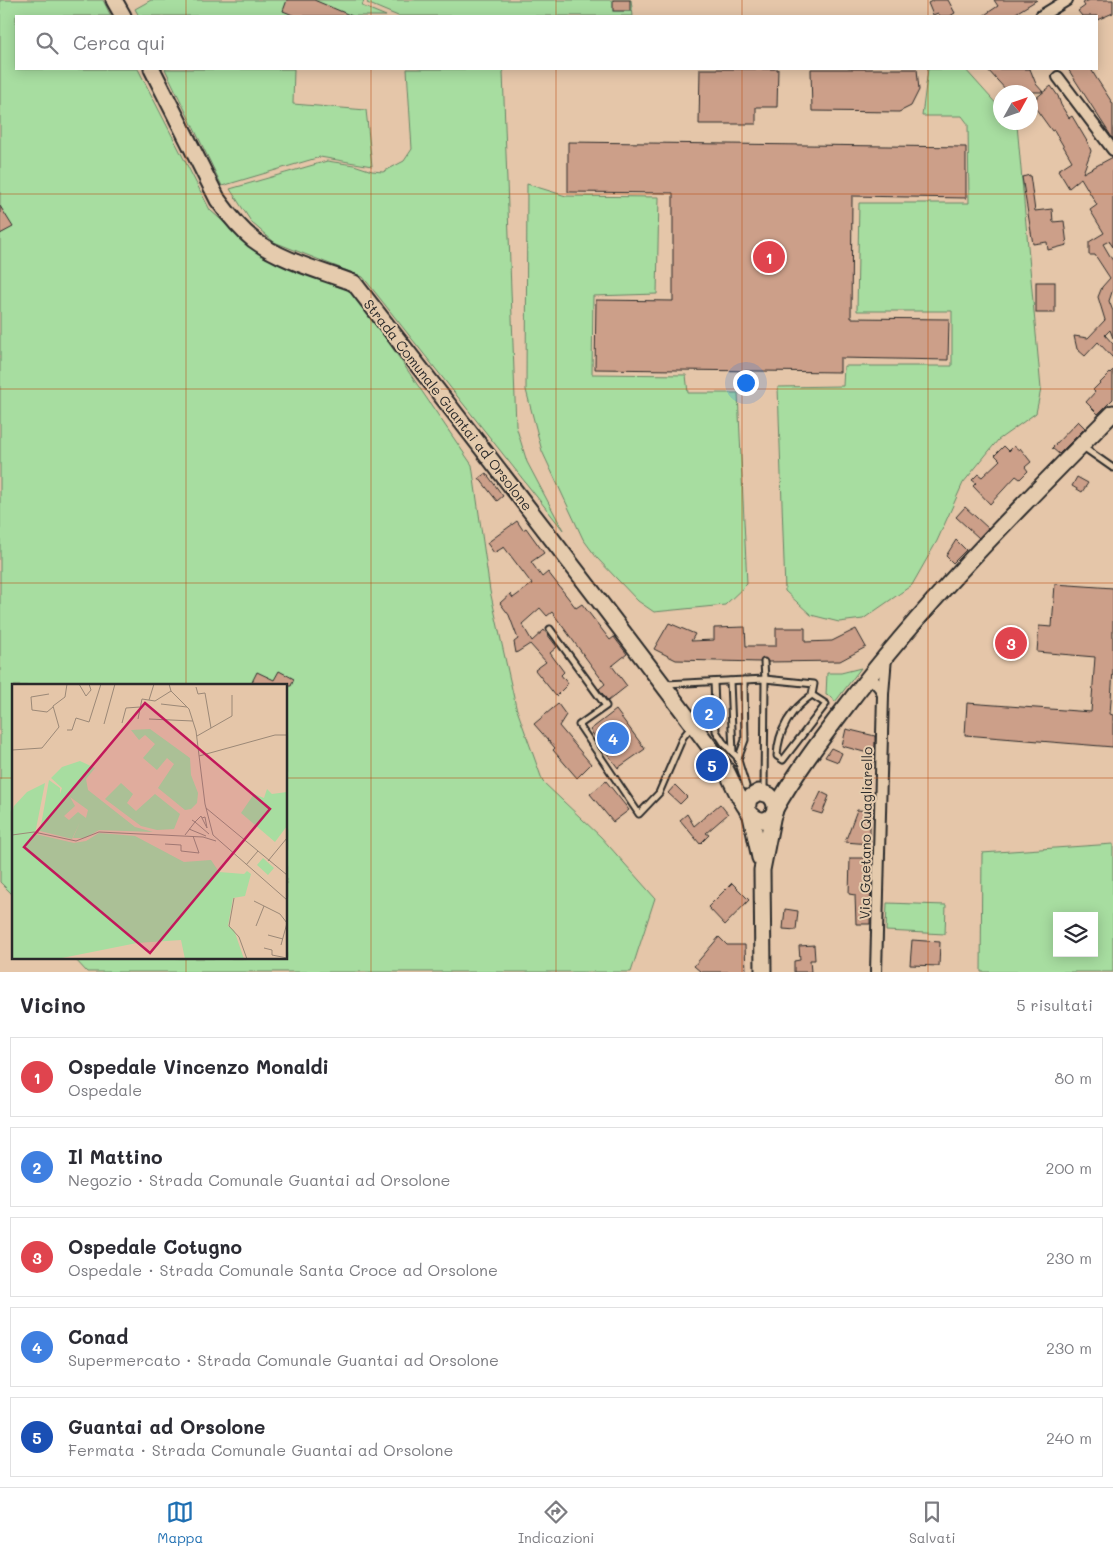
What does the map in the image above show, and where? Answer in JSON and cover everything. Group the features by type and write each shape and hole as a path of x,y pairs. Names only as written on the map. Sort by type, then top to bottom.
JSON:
{"street":[{"path":"114,0 122,15"},
{"path":"1043,15 1067,0"},
{"name":"Strada Comunale Guantai ad Orsolone","path":"153,70 218,200 228,215 254,240 284,256 354,283 663,684 729,774 749,813 762,870"},
{"path":"1058,77 1113,150"},
{"path":"801,766 756,790 749,798 749,813 762,820 774,812 801,766 886,654 955,576 1113,413"},
{"name":"Via Gaetano Quagliarello","path":"876,972 883,695 886,654"},
{"path":"869,675 880,688 883,695"},
{"name":"Strada Comunale Guantai ad Orsolone","path":"729,774 756,790"},
{"path":"756,790 773,799 774,812 762,870 764,972"}],"lane":[{"path":"1080,446 1113,468"},
{"path":"550,629 606,706 579,725 639,814 659,793 683,737 693,725"},
{"path":"756,790 765,679 764,662"},
{"path":"663,684 765,679 814,684 812,695 803,701 781,729 778,739 777,756 783,760 826,704 812,695"},
{"path":"738,759 745,740 744,680"},
{"path":"730,681 733,753"},
{"path":"714,682 716,731 738,759 756,790"}],"green space":[{"path":"0,0 103,0 110,15 15,15 15,70 139,70 210,210 263,257 351,287 472,465 490,591 516,707 543,782 601,837 655,898 631,972 87,972 75,959 288,959 288,684 12,684 12,894 0,882"},
{"path":"151,0 364,0 362,6 384,15 138,15 135,9"},
{"path":"369,0 631,0 633,15 396,15 367,3"},
{"path":"165,70 294,70 293,104 366,110 372,166 320,157 222,186"},
{"path":"407,70 504,70 516,426 527,462 563,530 363,277 274,242 252,223 230,189 327,161 383,172 404,161 412,149"},
{"path":"928,70 966,70 993,100 993,130 1017,130 1041,389 1036,413 998,440 963,483 937,541 912,585 863,619 839,622 811,615 785,591 778,387 843,386 844,366 952,366 952,311 857,311 859,203 969,203 968,124 962,116 922,116"},
{"path":"527,184 566,196 659,197 657,294 593,296 592,374 686,375 688,393 738,393 747,584 725,605 654,612 638,601 597,558 583,539 542,451 526,390"},
{"path":"861,668 835,702 832,697 826,695 827,673 841,673"},
{"path":"1113,844 1113,972 981,972 982,853"},
{"path":"887,903 946,905 945,934 886,931"}],"building":[{"path":"287,0 314,0 350,15 293,15 283,11"},
{"path":"613,0 630,0 630,11 613,11"},
{"path":"934,0 948,0 955,13 952,15 939,15 938,13 933,15 928,3"},
{"path":"994,0 1037,0 1013,15 984,15 998,6"},
{"path":"1090,0 1113,0 1113,13 1098,20 1098,15 1081,15 1078,11 1085,6 1083,3"},
{"path":"700,70 778,70 777,107 756,107 756,124 699,124"},
{"path":"811,70 917,70 919,90 911,106 899,112 812,111"},
{"path":"988,70 1030,70 1036,84 1002,85"},
{"path":"1069,70 1092,70 1113,104 1113,139"},
{"path":"1051,86 1069,118 1072,116 1088,143 1091,151 1083,173 1113,157 1113,247 1109,241 1103,244 1113,261 1113,289 1109,301 1113,311 1113,338 1110,330 1105,335 1113,344 1113,358 1098,342 1085,356 1077,349 1074,336 1088,338 1105,320 1098,297 1102,287 1110,278 1095,255 1089,255 1089,242 1104,233 1090,210 1097,205 1081,178 1069,188 1058,170 1072,161 1054,130 1052,131 1038,112 1038,96"},
{"path":"568,142 966,147 966,198 852,196 851,318 949,319 948,360 840,358 840,372 595,369 596,300 673,301 673,193 568,192"},
{"path":"1030,175 1035,211 1052,209 1053,222 1064,221 1067,245 1048,250 1047,242 1033,244 1022,177"},
{"path":"0,206 13,227 0,234"},
{"path":"1036,282 1055,282 1055,313 1036,313"},
{"path":"1113,370 1113,399 1098,414 1086,402 1095,392 1093,390"},
{"path":"1078,421 1085,428 1059,454 1052,448"},
{"path":"1004,446 1009,451 1014,446 1019,450 1020,448 1031,462 1025,467 1028,471 1020,479 1016,476 990,504 973,486 976,483 972,480 978,474 982,477 1000,460 995,455"},
{"path":"486,473 503,496 497,501 479,478"},
{"path":"1077,477 1088,483 1082,492 1072,486"},
{"path":"965,507 988,528 979,538 956,517"},
{"path":"517,521 523,530 526,528 544,553 531,562 542,577 548,572 576,608 582,604 610,640 614,637 627,654 612,666 627,686 608,701 599,689 605,684 552,612 547,616 540,608 522,624 532,641 544,630 557,647 550,653 564,672 561,675 568,684 556,696 535,670 546,662 530,644 516,653 514,642 518,639 509,615 500,603 510,594 513,598 532,584 504,547 494,553 487,543"},
{"path":"956,540 966,550 953,563 946,556"},
{"path":"1055,584 1113,588 1113,671 1110,714 1113,715 1113,747 965,735 967,703 1091,712 1095,657 1037,652 1039,626 1052,627"},
{"path":"669,623 695,634 691,641 714,640 714,628 745,627 746,646 776,646 776,628 805,628 805,642 832,641 856,629 866,647 840,661 768,662 764,658 760,662 676,660 654,649"},
{"path":"279,671 294,679 291,686 288,686 288,684 251,684 257,672 274,680"},
{"path":"558,704 566,715 559,726 591,764 577,778 534,724"},
{"path":"697,707 711,707 711,719 700,719 697,714"},
{"path":"616,710 645,749 618,768 590,730"},
{"path":"846,729 875,736 875,755 842,746"},
{"path":"831,748 842,753 838,762 825,757"},
{"path":"606,781 629,810 613,822 590,794"},
{"path":"675,785 687,797 680,804 668,793"},
{"path":"821,792 829,796 822,814 812,811"},
{"path":"720,804 728,814 706,833 709,835 700,844 680,820 687,814 694,826"},
{"path":"857,810 870,811 870,844 845,842"},
{"path":"850,858 871,858 870,924 856,924 855,895 849,894"},
{"path":"732,883 749,900 725,925 708,907"},
{"path":"785,909 798,911 796,930 783,929"},
{"path":"719,937 727,945 745,945 746,972 701,972 694,966"},
{"path":"912,940 940,942 939,966 910,965"},
{"path":"814,945 815,960 810,960 811,972 794,972 794,961 800,960 799,946"}],"place":[{"name":"Ospedale Vincenzo Monaldi","path":"769,257"},
{"name":"Ospedale Cotugno","path":"1011,643"},
{"name":"Il Mattino","path":"709,713"},
{"name":"Conad","path":"613,738"},
{"name":"Guantai ad Orsolone","path":"712,765"}]}
